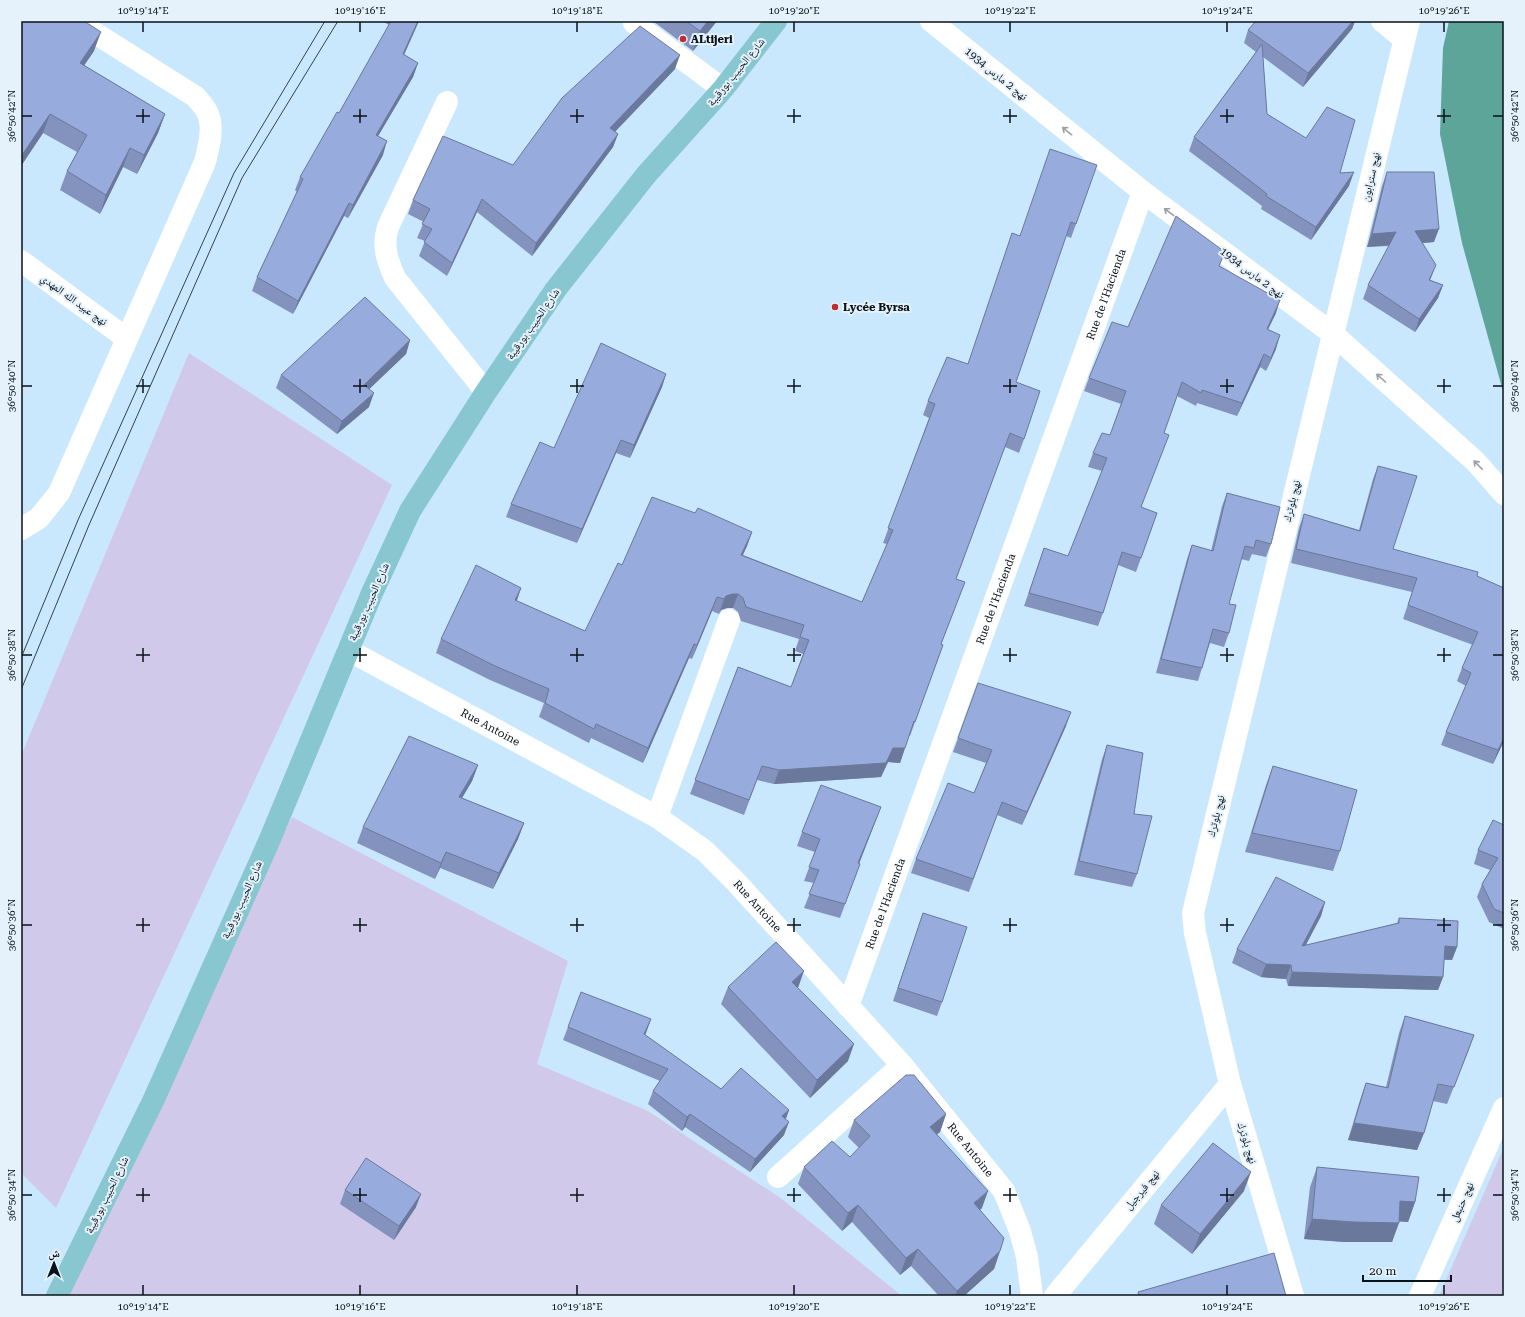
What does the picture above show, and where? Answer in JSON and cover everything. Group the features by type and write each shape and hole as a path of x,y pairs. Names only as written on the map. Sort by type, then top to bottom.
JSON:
{"main road":[{"name":"شارع الحبيب بورقيبة","path":"57,1296 154,1099 270,839 372,593 410,510 486,392 556,289 646,175 723,90 776,21"}],"street":[{"path":"21,529 39,518 59,493 209,148 210,133 206,110 196,97 76,21"},
{"name":"نهج 2 مارس 1934","path":"931,21 1143,192 1333,334 1476,462 1504,494"},
{"path":"1382,21 1406,30"},
{"path":"634,23 723,90"},
{"name":"نهج سترابون","path":"1333,334 1406,30"},
{"path":"446,102 388,227 385,236 386,250 388,262 395,278 486,392"},
{"name":"Rue de l'Hacienda","path":"848,1006 1143,192"},
{"name":"نهج عبيد الله المهدي","path":"21,261 126,338"},
{"name":"نهج بلوترك","path":"1293,1296 1230,1084 1195,933 1193,913 1333,334"},
{"path":"657,817 729,620"},
{"name":"Rue Antoine","path":"348,650 657,817 705,851 736,882 902,1065 1004,1191 1020,1231 1027,1257 1032,1296"},
{"path":"778,1177 902,1065"},
{"name":"نهج فيرجيل","path":"1055,1296 1230,1084"},
{"name":"نهج حنبعل","path":"1420,1296 1504,1108"}],"shaded area":[{"path":"1449,21 1504,21 1504,395 1462,243 1440,134 1443,48"},
{"path":"189,353 392,485 56,1208 21,1173 21,756"},
{"path":"292,817 568,961 537,1064 648,1111 782,1199 902,1296 61,1296"},
{"path":"1504,1147 1504,1296 1439,1296"}],"building":[{"path":"21,21 84,21 101,32 80,63 165,114 144,155 130,148 106,195 67,171 87,135 50,114 21,155"},
{"path":"391,21 418,21 403,54 418,63 376,135 387,141 353,205 349,203 298,301 257,277 303,179 300,177 337,112 339,113"},
{"path":"686,21 708,21 700,31"},
{"path":"1256,21 1353,21 1308,73 1248,30"},
{"path":"640,26 680,55 610,128 618,134 536,243 482,199 452,263 424,242 432,229 422,224 430,209 413,200 443,136 513,165 562,98"},
{"path":"1262,44 1267,114 1306,138 1327,107 1355,120 1340,173 1354,172 1316,227 1266,196 1267,194 1194,137"},
{"path":"1050,149 1097,165 1076,224 1071,222 1016,382 1040,391 1024,439 1010,433 956,579 965,582 941,644 943,645 905,748 893,748 886,763 779,770 762,766 749,800 695,780 738,667 791,687 809,640 800,637 804,625 746,607 743,598 738,594 726,596 724,599 717,597 697,645 694,644 648,748 596,724 594,729 545,703 549,689 495,666 441,639 476,565 521,588 515,600 585,631 618,563 622,565 652,497 695,513 698,508 752,532 741,555 862,602 893,530 888,528 935,404 928,401 947,357 968,364 1012,233 1020,236"},
{"path":"1387,172 1434,172 1439,229 1415,231 1436,265 1429,280 1443,285 1419,319 1368,285 1396,232 1372,234"},
{"path":"1176,216 1225,252 1219,266 1280,300 1267,329 1280,335 1271,358 1264,354 1242,403 1202,390 1201,393 1182,382 1164,433 1169,435 1141,507 1157,513 1141,558 1122,552 1103,613 1029,593 1044,548 1068,556 1107,458 1093,453 1102,433 1110,435 1126,391 1089,378 1112,322 1128,327"},
{"path":"365,297 410,340 364,385 374,393 342,421 281,375"},
{"path":"601,343 666,374 634,445 621,440 582,529 511,504 540,442 554,448"},
{"path":"1378,466 1417,476 1393,549 1478,572 1477,576 1504,588 1504,738 1498,750 1446,732 1471,673 1462,668 1478,632 1408,605 1417,578 1296,549 1304,514 1360,531"},
{"path":"1227,493 1280,507 1271,544 1256,540 1254,548 1245,546 1229,604 1236,605 1229,633 1213,629 1202,668 1161,659 1192,545 1213,551"},
{"path":"978,683 1071,712 1027,812 1002,802 973,879 916,859 948,783 974,793 992,750 958,738"},
{"path":"409,736 478,765 459,797 524,823 499,873 446,852 441,863 363,827"},
{"path":"1107,745 1143,753 1134,814 1152,816 1137,874 1079,861"},
{"path":"1273,766 1357,790 1340,851 1252,833"},
{"path":"821,785 881,807 858,863 860,864 845,904 809,894 819,870 809,867 820,839 802,832"},
{"path":"1493,820 1504,825 1504,913 1494,909 1482,884 1498,858 1478,850"},
{"path":"1276,877 1325,902 1302,946 1399,923 1399,918 1458,921 1457,947 1445,946 1443,977 1292,972 1291,965 1266,964 1237,949"},
{"path":"923,913 967,927 942,1002 898,988"},
{"path":"776,942 804,971 792,982 854,1044 817,1080 728,987"},
{"path":"581,992 651,1019 644,1034 721,1089 741,1068 789,1110 782,1116 789,1122 755,1159 690,1114 687,1117 653,1091 668,1069 568,1027"},
{"path":"1405,1016 1474,1035 1454,1087 1438,1084 1424,1133 1354,1123 1366,1083 1388,1088"},
{"path":"906,1075 914,1075 946,1114 930,1127 988,1191 974,1203 1004,1238 1000,1251 957,1291 918,1249 906,1258 858,1205 848,1213 804,1167 832,1141 850,1157 870,1136 854,1120"},
{"path":"1213,1143 1251,1172 1200,1234 1161,1205"},
{"path":"366,1158 421,1194 399,1226 345,1190"},
{"path":"1317,1167 1419,1177 1415,1202 1400,1201 1399,1223 1312,1219"},
{"path":"1274,1253 1286,1296 1139,1296 1138,1292"}],"tram line":[{"path":"21,658 78,520 234,173 325,21"},
{"path":"21,690 89,525 242,178 338,21"}],"place":[{"name":"ALtijeri","path":"683,39"},
{"name":"Lycée Byrsa","path":"835,307"}]}
